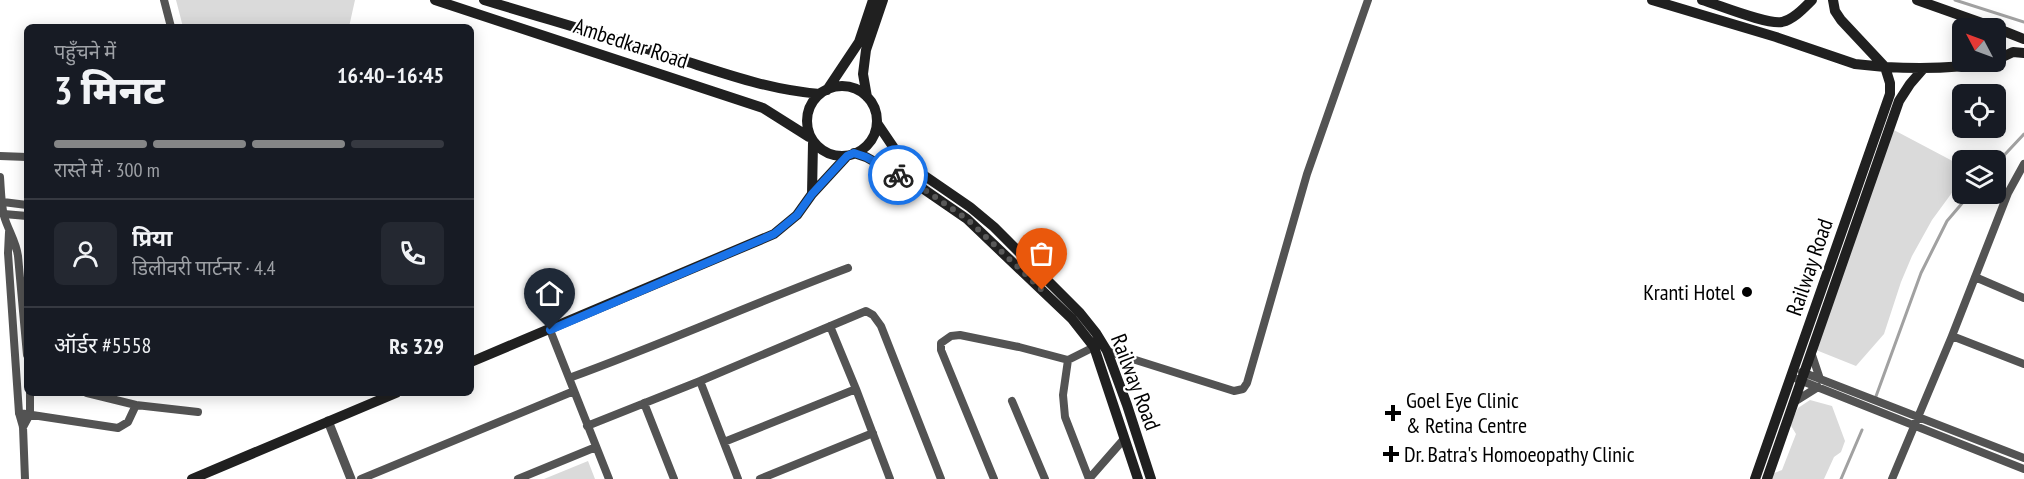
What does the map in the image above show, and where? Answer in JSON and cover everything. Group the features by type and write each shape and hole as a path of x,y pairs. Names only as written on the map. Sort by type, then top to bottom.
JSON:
{"main road":[{"name":"Ambedkar Road","path":"435,0 763,108 811,140"},
{"path":"474,361 774,234 797,215 812,194 851,155 864,149 873,137 877,123 874,107 858,90 846,87 823,92 790,92 484,0"},
{"path":"812,194 811,140 807,119 811,104 823,92 859,42 873,0"},
{"path":"867,97 863,74 866,50 883,0"},
{"path":"1652,0 1855,64 1923,69 1952,67"},
{"path":"1702,0 1772,22 1788,20 1812,0"},
{"path":"1833,0 1841,20 1885,67"},
{"path":"1917,0 1968,18"},
{"path":"2006,32 2024,39"},
{"path":"2006,55 2022,49"},
{"name":"Railway Road","path":"1755,479 1798,375 1873,159 1890,94 1890,83 1885,67"},
{"path":"1767,479 1794,402 1798,375 1811,352 1873,159 1899,101 1923,69"},
{"name":"Railway Road","path":"877,123 898,154 994,227 1080,313 1096,333 1107,351 1127,405 1150,479"},
{"path":"811,140 831,155 866,157 922,188 967,219 1071,319 1094,347 1138,479"},
{"path":"192,479 389,396"}],"street":[{"path":"164,0 170,24"},
{"path":"1107,351 1234,391 1243,389 1247,383 1307,174 1368,0"},
{"path":"0,156 24,157"},
{"path":"1892,479 1952,336 2008,193 2024,164"},
{"path":"0,177 4,214 9,232 8,253 19,412 23,428 25,479"},
{"path":"3,202 24,205"},
{"path":"4,214 24,216"},
{"path":"9,232 16,242 24,305"},
{"path":"569,378 848,268"},
{"path":"1975,277 2024,298"},
{"path":"587,426 866,311 877,319 941,479"},
{"path":"13,323 24,321"},
{"path":"830,326 890,479"},
{"path":"550,330 609,479"},
{"path":"994,479 941,350 942,343 951,336 960,335 1068,360 1094,347"},
{"path":"1952,336 2024,364"},
{"path":"1811,352 1819,383"},
{"path":"1068,360 1064,380 1065,417 1089,479 1124,439"},
{"path":"1798,375 1915,421 2024,469"},
{"path":"700,381 738,479"},
{"path":"1794,402 1819,383"},
{"path":"724,442 856,389"},
{"path":"361,479 574,391"},
{"path":"23,428 30,414 30,396"},
{"path":"99,396 136,405 198,412"},
{"path":"1012,401 1045,479"},
{"path":"644,403 674,479"},
{"path":"19,412 118,428 128,422 136,405"},
{"path":"328,421 351,479"},
{"path":"1915,421 2024,458"},
{"path":"760,479 873,432"},
{"path":"519,479 596,447"}],"shaded area":[{"path":"176,0 355,0 350,24 182,24"},
{"path":"1892,129 1952,161 1952,193 1932,220 1912,256 1884,334 1856,366 1816,350"},
{"path":"1810,400 1832,406 1845,441 1841,452 1834,457 1824,479 1771,479 1772,474 1782,470 1796,434 1790,424 1798,408"},
{"path":"588,461 595,479 544,479"}],"waterway":[{"path":"1955,0 2024,22"},
{"path":"2006,153 2024,134"},
{"path":"1875,399 1921,273 1947,221 1961,204"},
{"path":"1841,479 1862,430"}],"way so far":[{"path":"898,175 922,188 967,219 1042,290"}],"place":[{"name":"Kranti Hotel","path":"1747,292"},
{"name":"Goel Eye Clinic & Retina Centre","path":"1393,413"},
{"name":"Dr. Batra's Homoeopathy Clinic","path":"1391,454"}],"route":[{"path":"550,330 774,234 797,215 812,194 847,156 854,153 866,157 898,175"}]}
